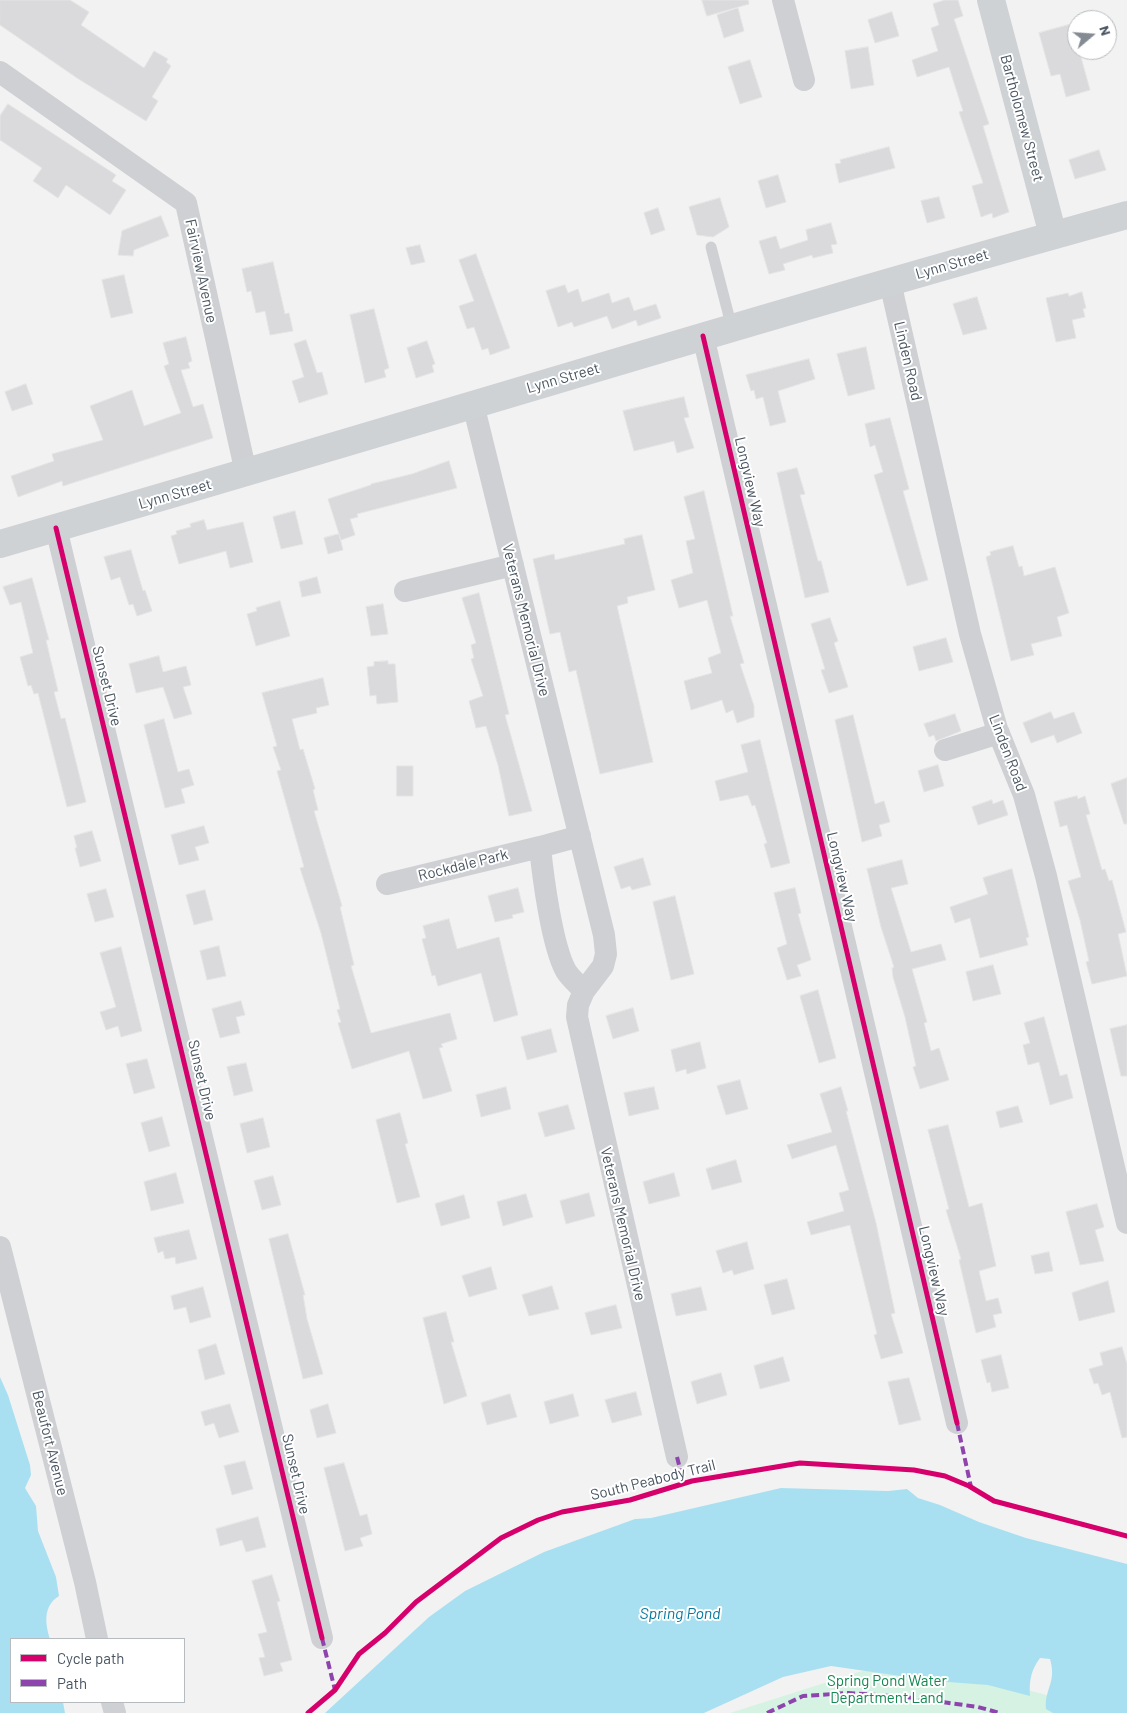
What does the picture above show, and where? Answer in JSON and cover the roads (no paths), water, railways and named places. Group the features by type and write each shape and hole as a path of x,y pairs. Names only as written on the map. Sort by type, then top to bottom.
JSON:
{"main road":[{"name":"Bartholomew Street","path":"991,0 1053,235"},
{"name":"Lynn Street","path":"0,544 246,473 702,336 1127,215"}],"street":[{"path":"783,0 804,80"},
{"name":"Fairview Avenue","path":"0,72 186,203 246,473"},
{"name":"Linden Road","path":"890,282 970,634 999,733 1024,795 1046,876 1127,1223"},
{"name":"Longview Way","path":"702,336 957,1423"},
{"name":"Veterans Memorial Drive","path":"473,404 604,936 606,954 596,978 584,991 578,1005 577,1017 677,1457"},
{"name":"Sunset Drive","path":"56,528 322,1638"},
{"path":"405,591 513,565"},
{"path":"945,750 999,733"},
{"path":"580,836 540,847 542,871 558,950 566,971 584,991"},
{"name":"Rockdale Park","path":"387,884 540,847"},
{"name":"Beaufort Avenue","path":"0,1247 85,1582 97,1638"}],"lane":[{"path":"711,247 732,328"}],"water":[{"path":"0,1377 8,1395 30,1465 31,1475 25,1488 36,1506 38,1531 56,1577 59,1596 50,1605 48,1610 46,1621 50,1638 10,1638 10,1703 63,1703 65,1713 0,1713"},
{"name":"Spring Pond","path":"781,1488 888,1491 907,1489 918,1498 940,1505 979,1522 1026,1538 1127,1564 1127,1713 1053,1713 1046,1709 1052,1667 1050,1659 1040,1658 1031,1676 1030,1696 988,1685 935,1681 831,1666 783,1677 704,1713 325,1713 429,1617 465,1591 544,1552 635,1519 651,1518"}],"park label":[{"name":"Spring Pond Water Department Land","path":"887,1690"}]}
